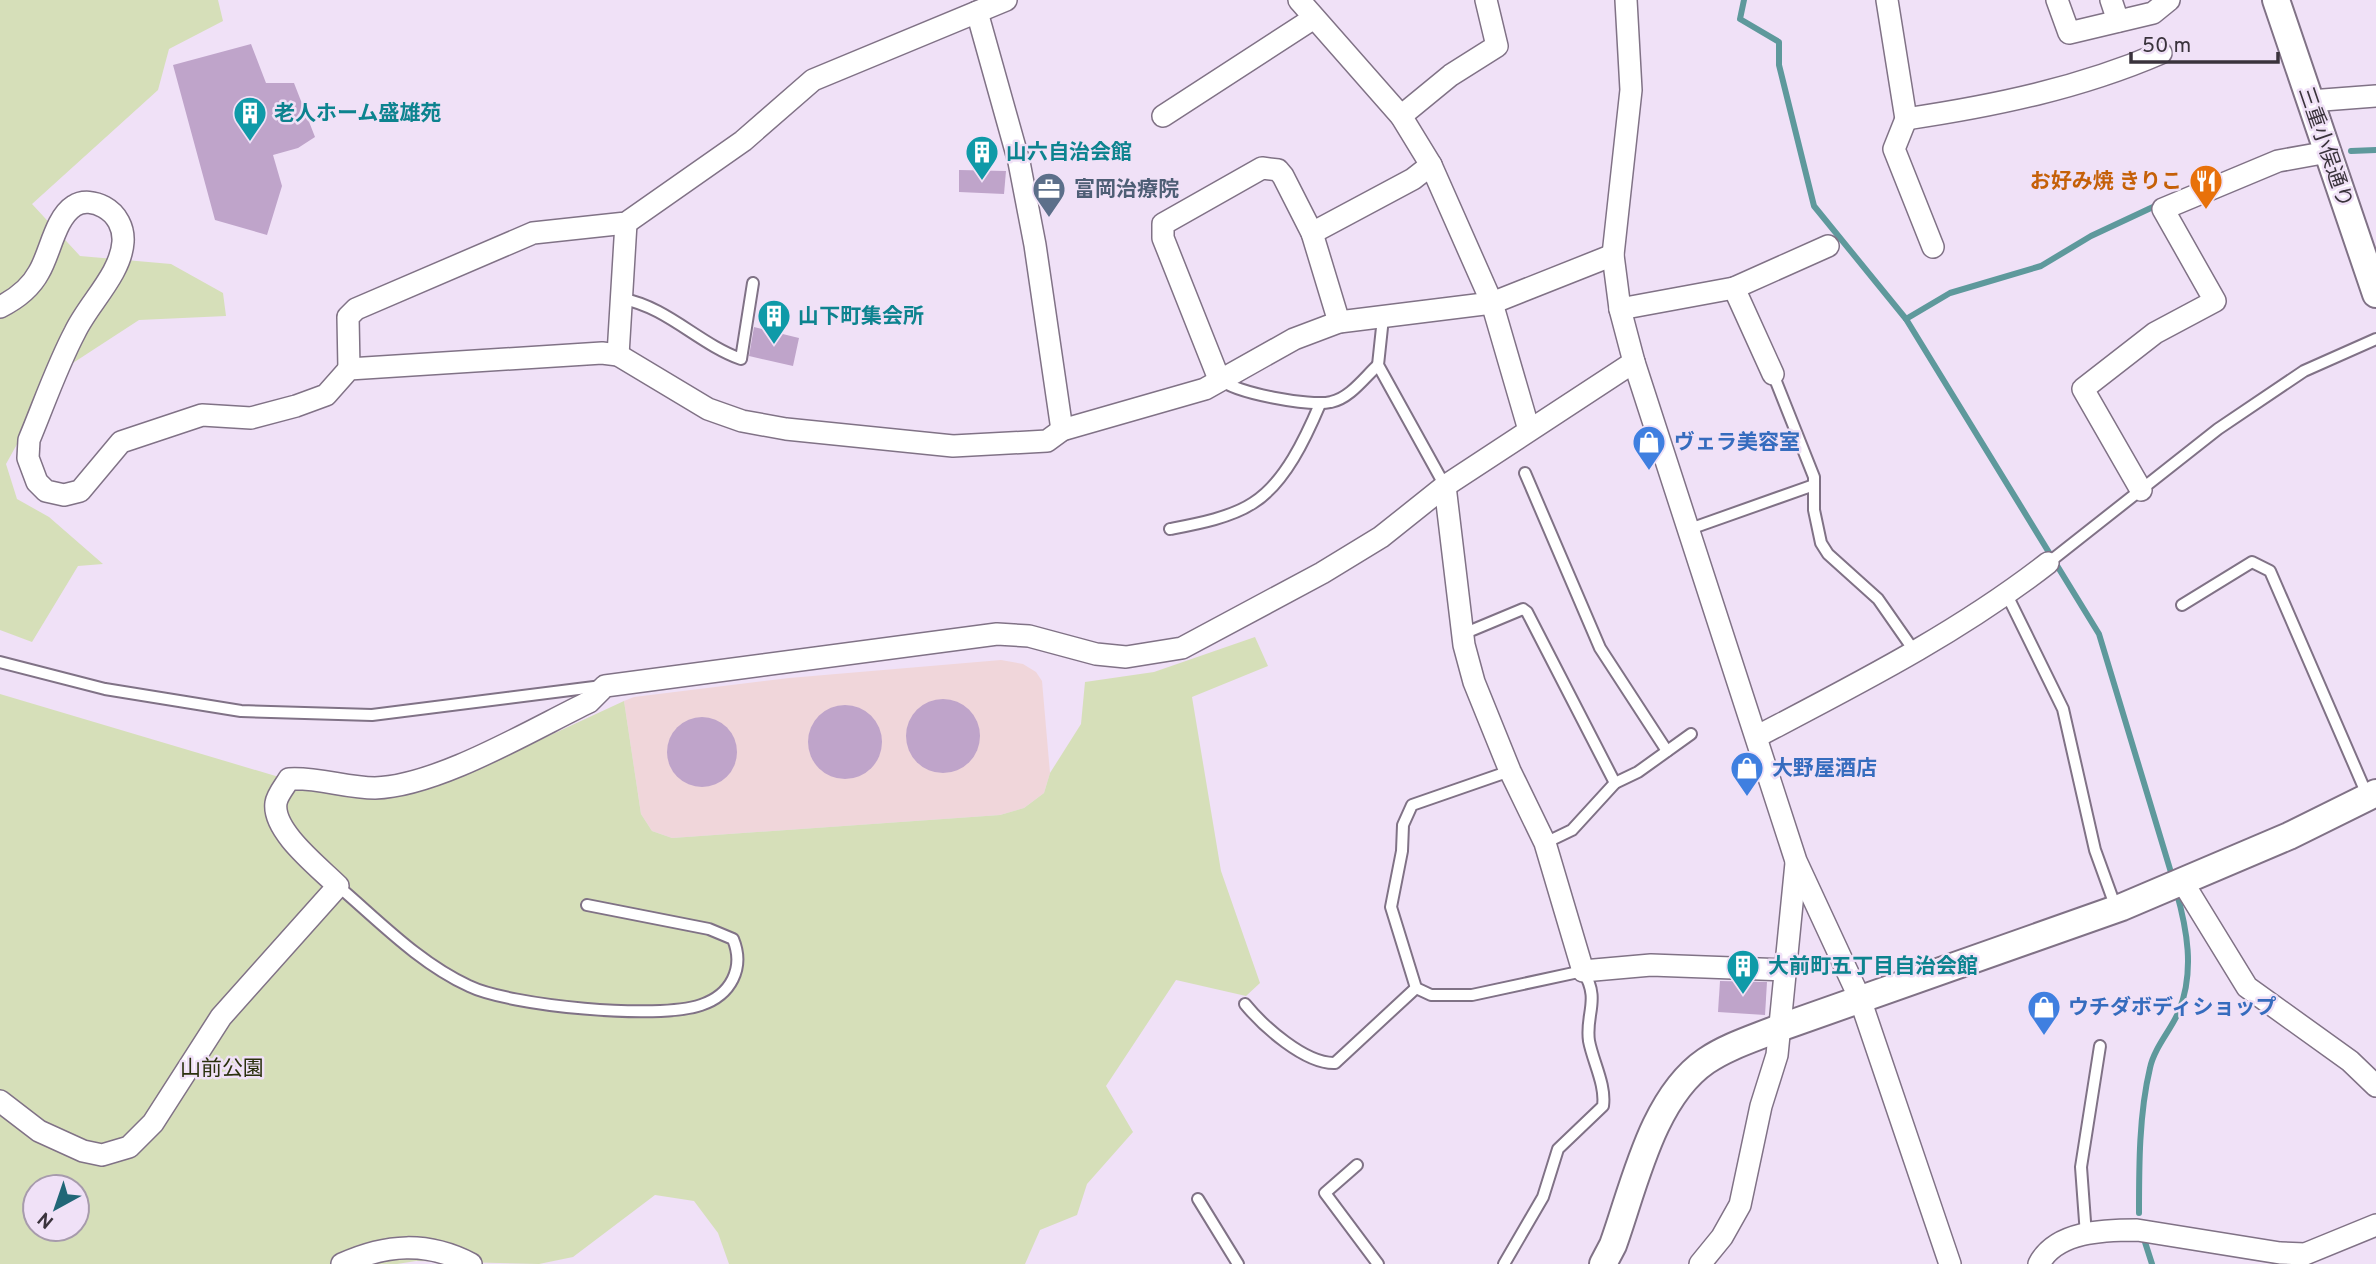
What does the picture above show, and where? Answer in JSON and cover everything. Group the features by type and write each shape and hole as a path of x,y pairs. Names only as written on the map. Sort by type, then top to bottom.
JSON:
{"street":[{"path":"0,307 19,297 38,275 65,216 72,207 83,202 97,203 111,210 119,220 123,244 116,265 74,332 29,440 28,458 37,482 46,491 64,495 80,491 121,442 202,415 251,418 326,395 349,369 348,317 356,309 533,233 626,222 743,142 813,80 1006,0"},
{"path":"1299,0 1401,116 1431,165 1492,303 1529,430"},
{"path":"1401,116 1451,75 1497,46 1486,0"},
{"path":"1626,0 1631,90 1613,255 1620,309 1687,530 1758,736 1797,861 1860,999 1950,1264"},
{"path":"1887,0 1906,119 1894,149 1933,247"},
{"path":"2057,0 2068,33 2153,13 2169,0"},
{"path":"2111,0 2118,21"},
{"name":"三重小俣通り","path":"2276,0 2376,294"},
{"path":"977,12 1021,174 1035,245 1062,430"},
{"path":"1163,116 1314,18"},
{"path":"1906,119 2000,105 2128,67 2161,53"},
{"path":"2310,101 2376,96"},
{"path":"2141,490 2083,389 2155,333 2215,301 2163,209 2278,161 2328,152"},
{"path":"1312,233 1413,179 1431,165"},
{"path":"1219,379 1163,239 1163,224 1262,168 1270,168 1283,176 1312,233 1339,322"},
{"path":"618,355 626,222"},
{"path":"1620,309 1734,288 1828,246"},
{"path":"349,369 588,354 618,355 716,412 786,429 953,446 1041,442 1052,439 1062,430 1205,389 1294,339 1339,322 1492,303 1613,255"},
{"path":"1734,288 1773,374"},
{"path":"0,1101 39,1131 83,1151 102,1155 130,1147 153,1123 221,1017 338,886 285,833 276,816 276,801 289,779 375,788 414,782 441,773 589,702 605,686 997,634 1028,636 1096,654 1126,657 1182,648 1322,573 1381,537 1445,486 1634,362"},
{"path":"1445,486 1463,634 1474,682 1510,771 1545,843 1583,971 1651,965 1786,970"},
{"path":"1758,736 1916,653 2007,595 2048,563"},
{"path":"1603,1264 1613,1245 1659,1116 1686,1079 1705,1062 1732,1047 1779,1028 2117,909 2289,836 2372,795"},
{"path":"1700,1264 1722,1237 1740,1205 1761,1106 1777,1055 1797,861"},
{"path":"2182,881 2247,987 2350,1061 2376,1086"},
{"path":"2039,1264 2048,1249 2057,1243 2086,1235 2137,1230 2280,1254 2305,1254 2376,1225"},
{"path":"342,1264 372,1250 416,1247 471,1264"}],"lane":[{"path":"623,299 651,307 698,339 741,359 753,283"},
{"path":"1383,318 1378,342 1378,365 1445,486"},
{"path":"2048,563 2218,429 2304,371 2376,339"},
{"path":"1219,379 1235,389 1320,404 1348,394 1378,365"},
{"path":"1773,374 1814,485 1815,519 1821,543 1828,554 1878,599 1916,653"},
{"path":"1170,529 1240,510 1257,501 1298,449 1320,404"},
{"path":"1525,473 1600,648 1667,751"},
{"path":"1687,530 1814,485"},
{"path":"2182,605 2252,562 2270,570 2372,795"},
{"path":"2007,595 2063,709 2095,850 2117,909"},
{"path":"1463,634 1523,609 1527,612 1615,783"},
{"path":"0,662 105,689 241,711 372,715 605,686"},
{"path":"1545,843 1572,830 1615,783 1638,772 1691,734"},
{"path":"1504,1264 1543,1197 1558,1149 1603,1106 1603,1093 1589,1039 1593,1009 1589,981 1583,971 1472,995 1432,995 1416,988 1391,907 1407,814 1412,805 1510,771"},
{"path":"338,886 435,969 472,988 558,1007 680,1010 702,1005 730,987 740,956 733,939 709,929 587,905"},
{"path":"1245,1004 1265,1028 1323,1064 1335,1063 1416,988"},
{"path":"2086,1235 2081,1167 2100,1046"},
{"path":"1357,1165 1325,1193 1378,1264"},
{"path":"1198,1199 1238,1264"}],"shaded area":[{"path":"1001,660 1023,664 1036,672 1042,681 1050,773 1044,793 1024,808 1000,815 672,838 652,831 641,814 624,701 634,697 789,678"}],"green space":[{"path":"0,0 218,0 223,21 169,49 158,90 32,204 80,256 171,264 223,293 226,316 139,320 56,374 6,464 17,499 49,517 103,564 78,566 32,642 0,630"},
{"name":"山前公園","path":"1255,637 1268,666 1192,697 1221,871 1260,983 1246,996 1176,980 1106,1086 1133,1132 1087,1184 1077,1215 1040,1230 1025,1264 729,1264 718,1233 694,1201 655,1195 573,1257 539,1264 416,1261 397,1264 0,1264 0,694 289,780 364,786 501,758 624,701 641,814 652,831 672,838 1000,815 1024,808 1044,793 1050,773 1081,724 1085,682 1154,672"}],"building":[{"name":"老人ホーム盛雄苑","path":"251,44 266,83 294,83 315,137 298,148 273,155 282,186 267,235 215,220 173,65"},
{"name":"山六自治会館","path":"959,170 1006,171 1004,194 959,192"},
{"name":"山下町集会所","path":"754,327 799,338 793,366 749,356"},
{"path":"943,699 957,702 969,710 977,722 980,736 977,750 969,762 957,770 943,773 929,770 917,762 909,750 906,736 909,722 917,710 929,702"},
{"path":"845,705 859,708 871,716 879,728 882,742 879,756 871,768 859,776 845,779 831,776 819,768 811,756 808,742 811,728 819,716 831,708"},
{"path":"709,717 722,723 731,732 735,738 735,766 727,777 716,785 695,787 677,777 669,766 667,745 677,727 688,719"},
{"name":"大前町五丁目自治会館","path":"1720,981 1767,982 1765,1015 1718,1012"}],"waterway":[{"path":"1744,0 1740,19 1779,42 1779,65 1814,206 1906,319 2099,634 2173,879"},
{"path":"2351,151 2376,150"},
{"path":"1906,319 1950,293 2041,266 2091,236 2153,207"},
{"path":"2139,1213 2140,1140 2146,1086 2152,1061 2179,1011 2187,981 2188,950 2176,890"},
{"path":"2144,1239 2152,1264"}],"place":[{"name":"老人ホーム盛雄苑","path":"250,143"},
{"name":"山六自治会館","path":"982,182"},
{"name":"お好み焼 きりこ","path":"2206,211"},
{"name":"富岡治療院","path":"1049,219"},
{"name":"山下町集会所","path":"774,346"},
{"name":"ヴェラ美容室","path":"1649,472"},
{"name":"大野屋酒店","path":"1747,798"},
{"name":"大前町五丁目自治会館","path":"1743,996"},
{"name":"ウチダボディショップ","path":"2044,1037"}]}
